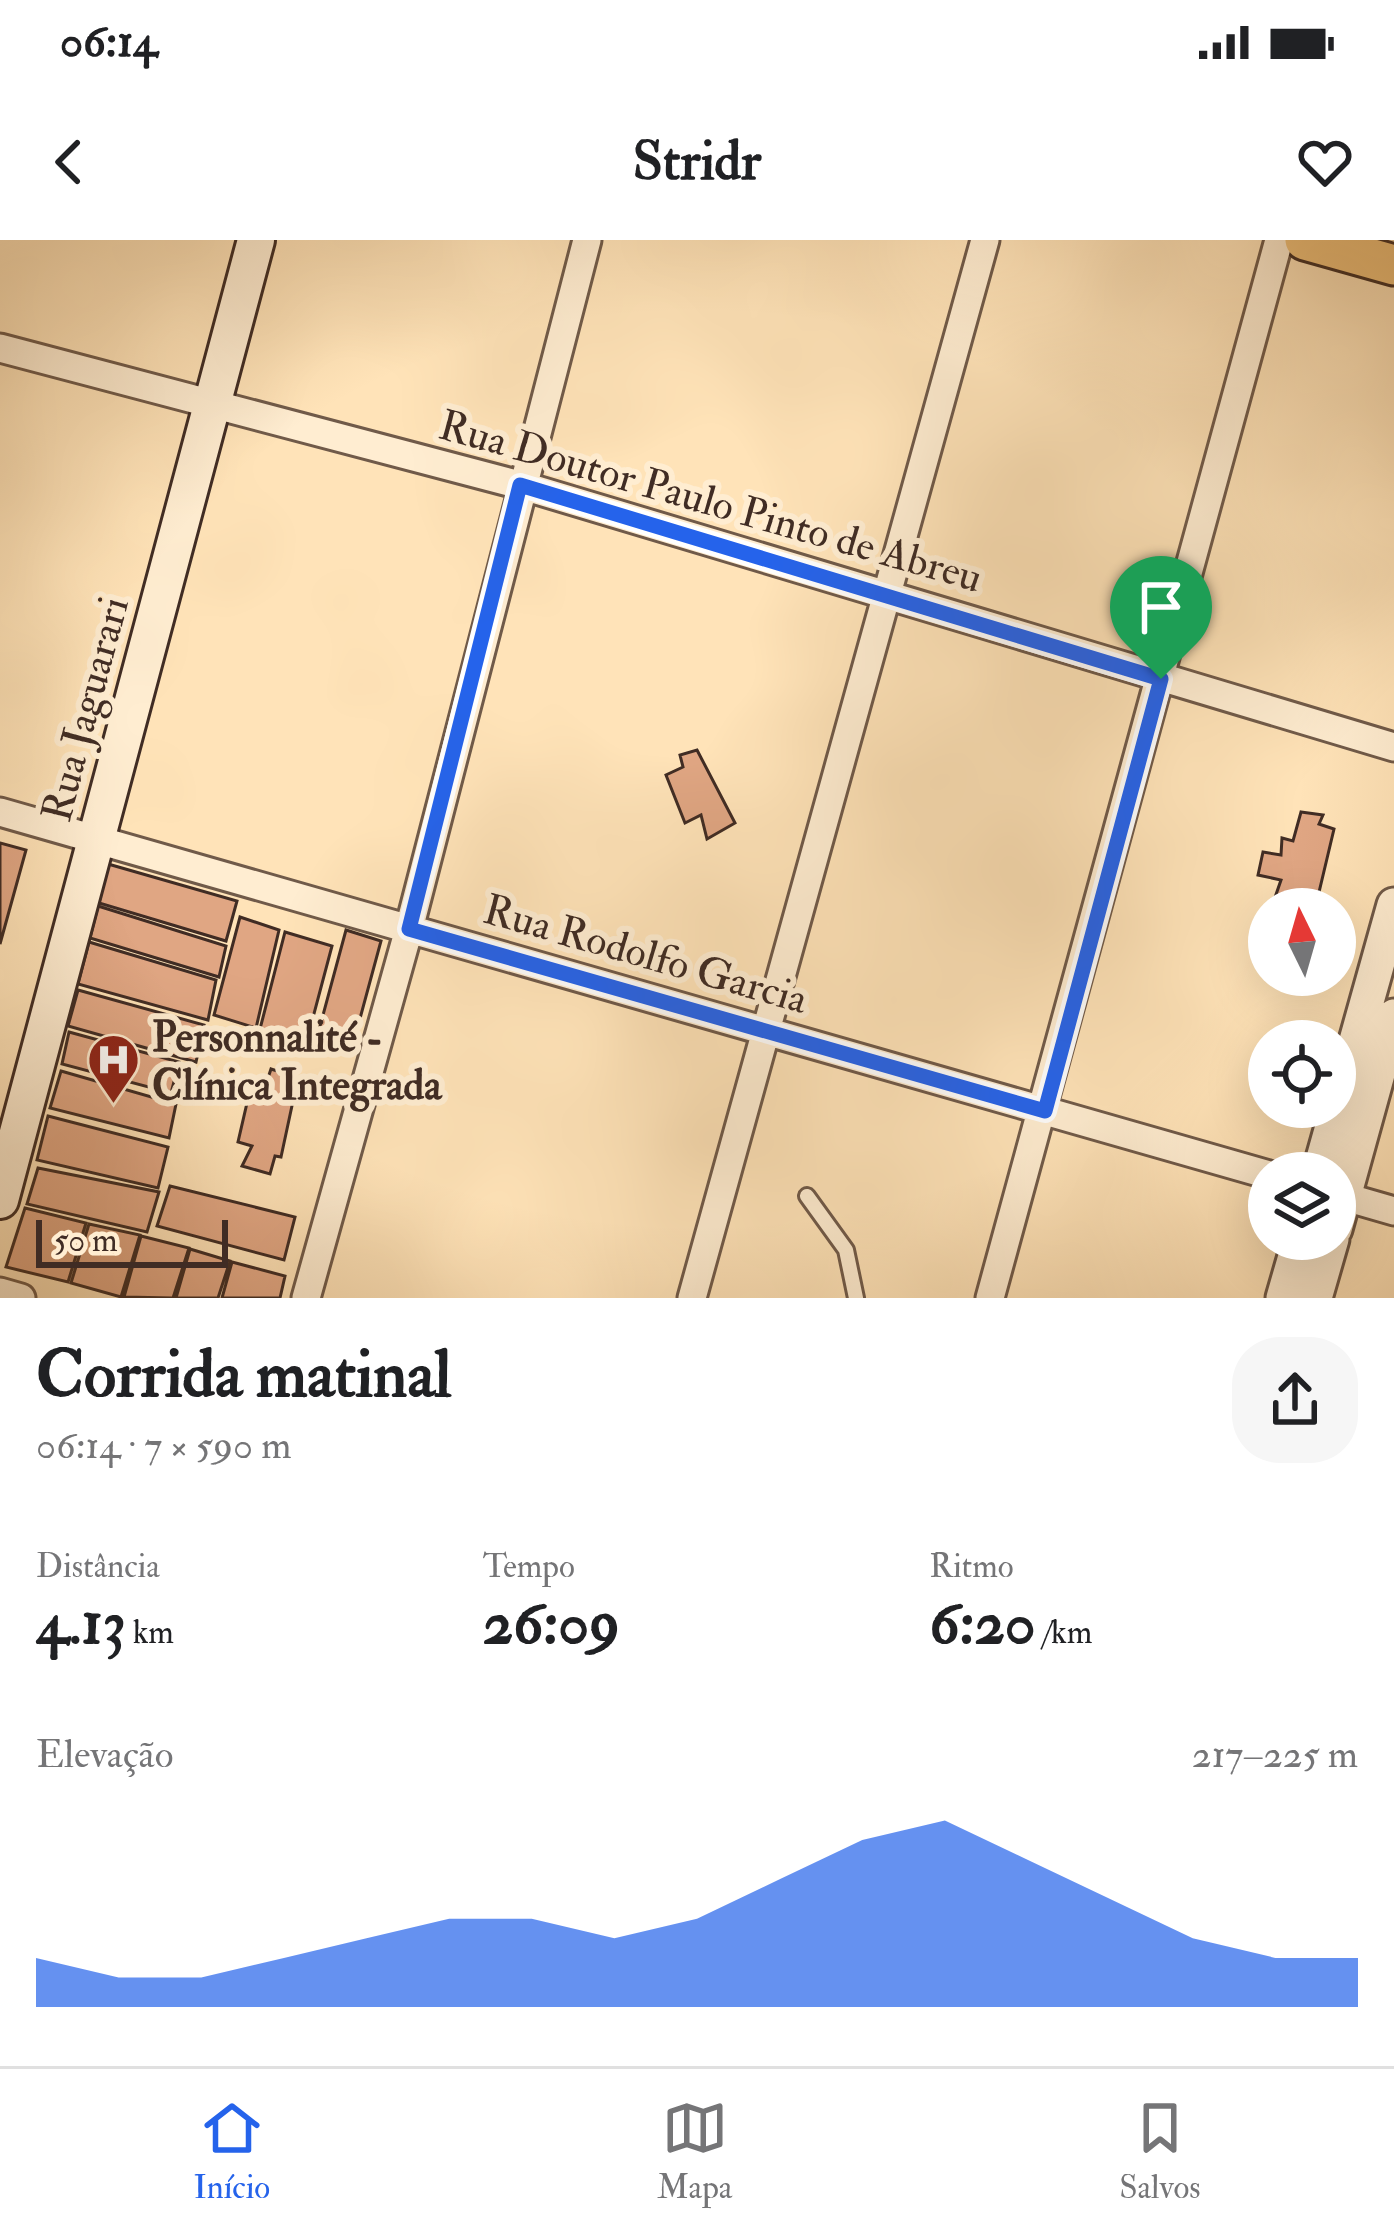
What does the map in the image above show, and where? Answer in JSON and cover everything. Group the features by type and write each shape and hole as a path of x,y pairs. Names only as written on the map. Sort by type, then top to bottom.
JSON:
{"main road":[{"name":"Rua Jaguarari","path":"0,1200 256,240"},
{"path":"1305,240 1394,265"}],"street":[{"path":"306,1298 409,929 587,240"},
{"path":"692,1298 985,240"},
{"path":"990,1298 1045,1111 1279,240"},
{"name":"Rua Doutor Paulo Pinto de Abreu","path":"0,348 520,485 1394,747"},
{"name":"Rua Rodolfo Garcia","path":"0,812 1248,1169"},
{"path":"1325,1152 1394,905"},
{"path":"1354,1152 1394,1016"},
{"path":"1356,1208 1394,1211"},
{"path":"1282,1298 1294,1260"},
{"path":"1315,1298 1326,1260"},
{"path":"0,1292 21,1298"}],"lane":[{"path":"807,1196 847,1250 856,1298"}],"building":[{"path":"697,750 735,823 707,839 701,815 685,823 666,775 683,767 680,755"},
{"path":"1301,812 1323,815 1319,824 1334,829 1320,888 1278,888 1281,880 1258,875 1263,852 1281,855 1282,838 1293,841"},
{"path":"0,843 26,850 0,944"},
{"path":"108,864 237,901 226,941 99,903"},
{"path":"98,906 226,946 219,977 90,938"},
{"path":"240,917 279,930 256,1028 214,1015"},
{"path":"346,930 381,941 352,1048 316,1041"},
{"path":"285,932 332,946 307,1040 260,1029"},
{"path":"89,942 216,980 208,1020 78,984"},
{"path":"78,990 204,1025 196,1062 68,1026"},
{"path":"69,1032 179,1062 171,1093 62,1064"},
{"path":"271,1069 293,1076 289,1101 293,1101 281,1157 275,1156 270,1174 242,1166 252,1146 238,1142 250,1090 264,1090"},
{"name":"Personnalité - Clínica Integrada","path":"61,1071 176,1104 169,1138 50,1108"},
{"path":"48,1116 168,1147 158,1188 37,1160"},
{"path":"38,1168 159,1192 147,1232 27,1204"},
{"path":"170,1186 295,1217 284,1260 157,1226"},
{"path":"25,1208 86,1223 68,1282 6,1267"},
{"path":"89,1224 140,1235 121,1297 71,1283"},
{"path":"141,1236 189,1248 173,1298 124,1297"},
{"path":"190,1249 230,1261 218,1298 176,1298"},
{"path":"232,1262 285,1276 280,1298 222,1298"}],"place":[{"name":"Personnalité - Clínica Integrada","path":"113,1106"}],"route":[{"path":"520,485 1161,679 1045,1111 409,929 520,485"}]}
